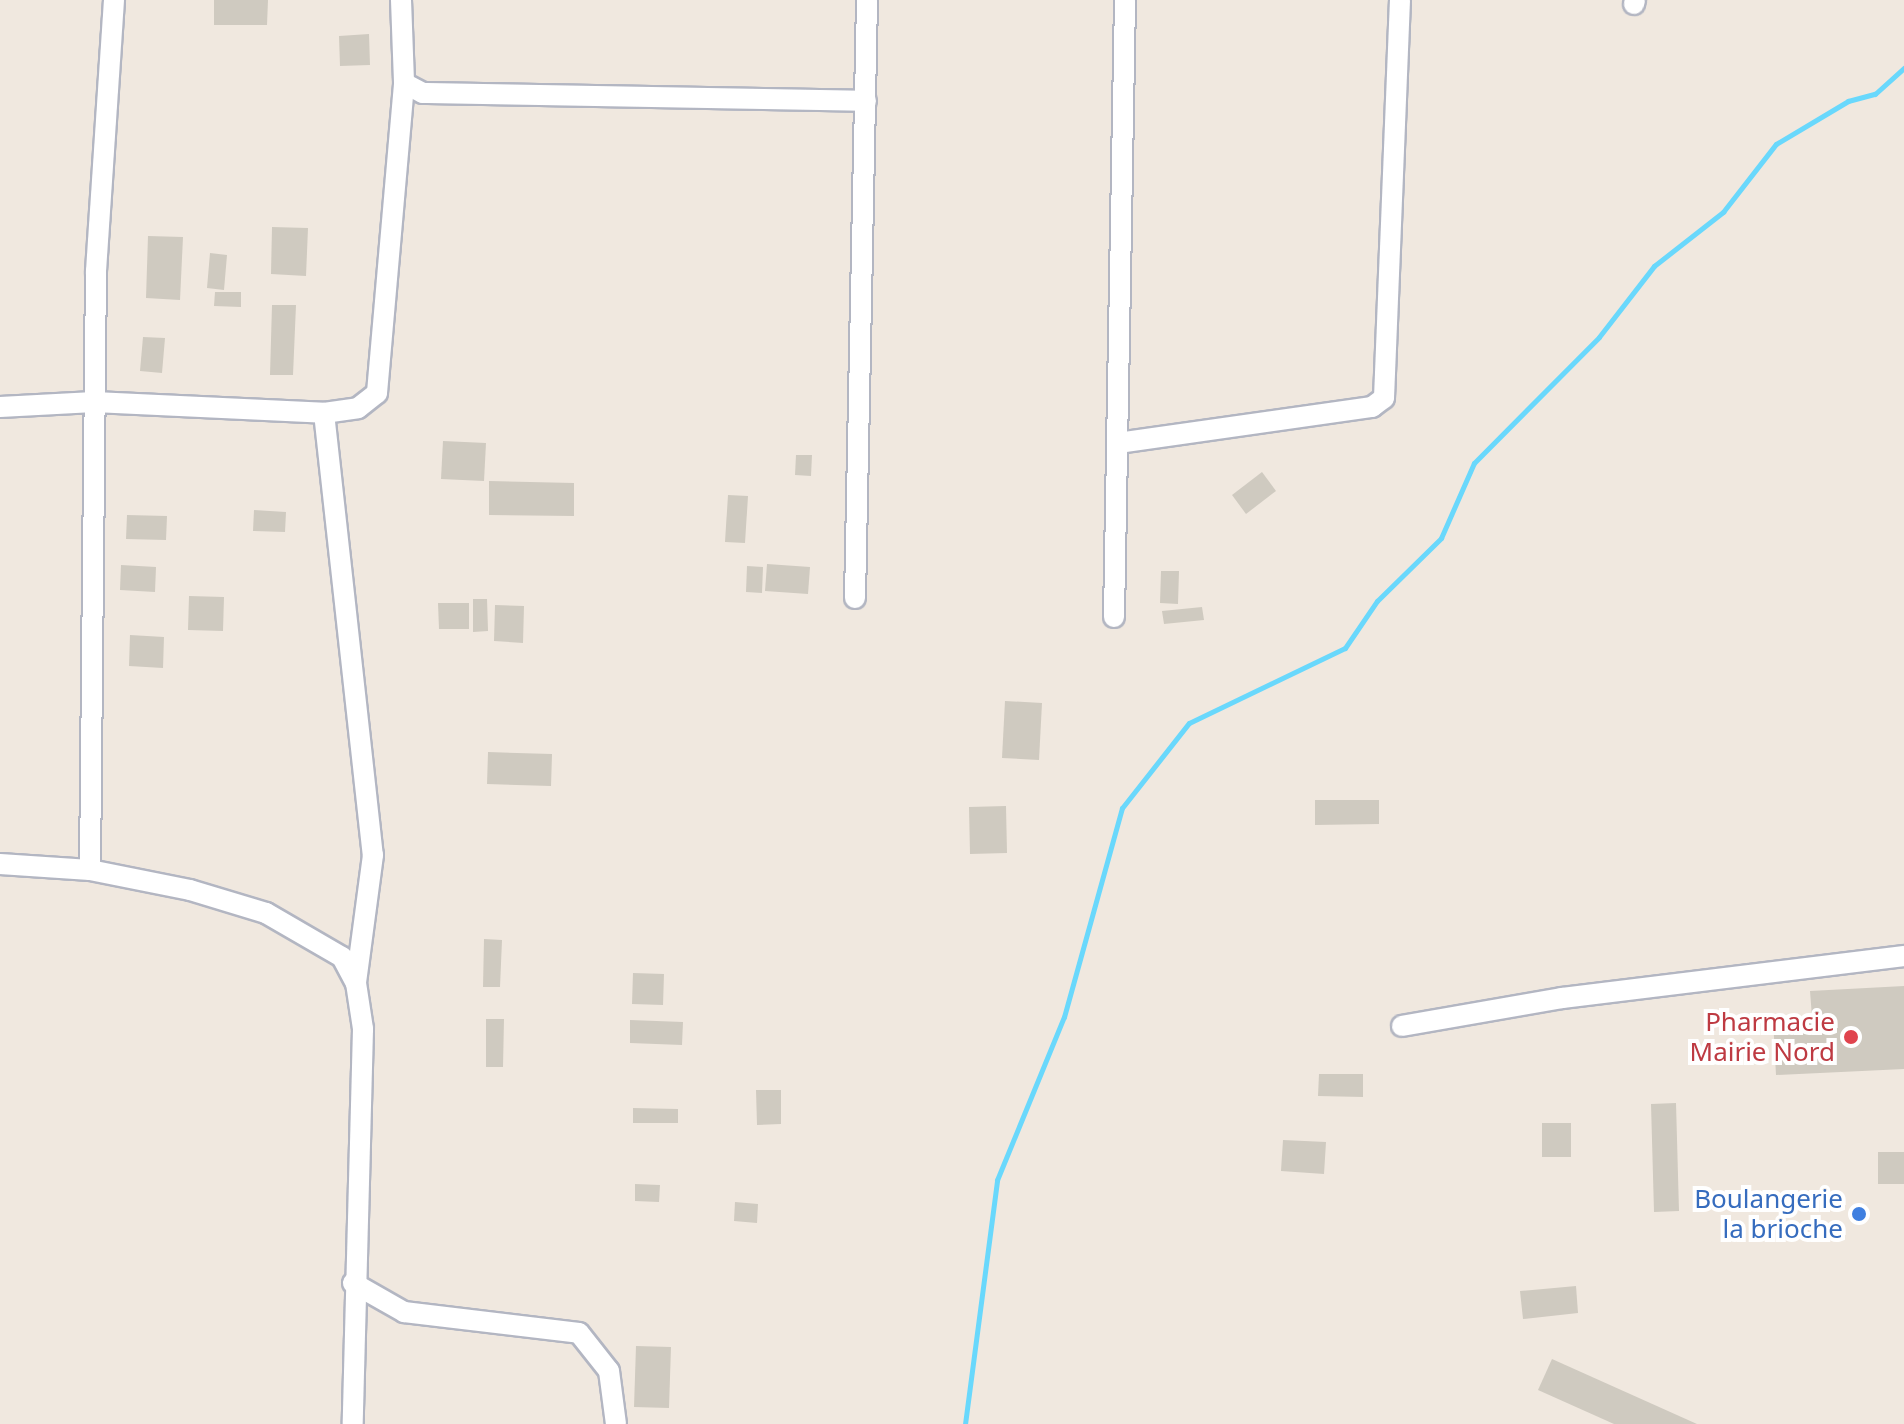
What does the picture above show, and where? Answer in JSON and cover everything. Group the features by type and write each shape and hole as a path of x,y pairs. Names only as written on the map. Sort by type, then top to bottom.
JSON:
{"street":[{"path":"90,870 94,402 114,0"},
{"path":"0,407 94,402 324,413 358,408 377,393 404,83 401,0"},
{"path":"855,598 867,0"},
{"path":"1114,617 1125,0"},
{"path":"1118,443 1372,407 1384,398 1400,0"},
{"path":"404,83 438,94 866,101"},
{"path":"324,413 373,855 356,983 363,1029 353,1283 353,1424"},
{"path":"0,864 90,870 266,913 342,957 356,983"},
{"path":"1402,1026 1562,998 1904,956"},
{"path":"353,1283 404,1312 579,1333 609,1371 616,1424"}],"building":[{"path":"214,0 268,0 267,25 214,25"},
{"path":"369,34 370,65 340,66 339,36"},
{"path":"272,227 308,228 306,276 271,274"},
{"path":"148,236 183,237 180,300 146,298"},
{"path":"210,253 227,255 224,290 207,288"},
{"path":"215,292 241,292 241,307 214,306"},
{"path":"272,305 296,305 293,375 270,375"},
{"path":"143,337 165,338 162,373 140,371"},
{"path":"443,441 486,443 484,481 441,479"},
{"path":"796,455 812,455 811,476 795,475"},
{"path":"1262,472 1276,491 1246,514 1232,495"},
{"path":"489,481 574,483 574,516 489,515"},
{"path":"728,495 748,496 745,543 725,542"},
{"path":"254,510 286,512 285,532 253,531"},
{"path":"127,515 167,516 166,540 126,539"},
{"path":"767,564 810,567 808,594 765,591"},
{"path":"121,565 156,567 155,592 120,590"},
{"path":"747,566 763,567 762,593 746,592"},
{"path":"1161,571 1179,571 1178,604 1160,603"},
{"path":"189,596 224,597 223,631 188,630"},
{"path":"473,599 487,599 488,631 473,632"},
{"path":"438,603 469,603 469,629 439,629"},
{"path":"495,605 524,606 523,643 494,641"},
{"path":"1202,607 1204,620 1164,624 1162,611"},
{"path":"130,635 164,637 163,668 129,666"},
{"path":"1005,701 1042,703 1039,760 1002,758"},
{"path":"488,752 552,754 551,786 487,784"},
{"path":"1315,800 1379,800 1379,824 1315,825"},
{"path":"1006,806 1007,853 970,854 969,807"},
{"path":"484,939 502,940 500,987 483,987"},
{"path":"633,973 664,974 663,1005 632,1004"},
{"path":"1904,986 1904,1069 1776,1075 1773,1019 1812,1017 1810,991"},
{"path":"486,1019 504,1019 503,1067 486,1067"},
{"path":"630,1020 683,1022 682,1045 630,1043"},
{"path":"1319,1074 1363,1074 1363,1097 1318,1096"},
{"path":"756,1090 781,1090 781,1124 757,1125"},
{"path":"1676,1103 1679,1211 1654,1212 1651,1104"},
{"path":"633,1108 678,1109 678,1123 633,1123"},
{"path":"1542,1123 1571,1123 1571,1157 1542,1157"},
{"path":"1283,1140 1326,1142 1324,1174 1281,1171"},
{"path":"1878,1152 1904,1152 1904,1184 1878,1184"},
{"path":"635,1184 660,1185 659,1202 635,1201"},
{"path":"735,1202 758,1204 757,1223 734,1221"},
{"path":"1576,1286 1578,1313 1523,1319 1520,1291"},
{"path":"636,1346 671,1347 669,1408 634,1407"},
{"path":"1552,1359 1697,1424 1614,1424 1538,1390"}],"waterway":[{"path":"965,1424 997,1180 1064,1017 1122,808 1189,723 1345,648 1377,601 1441,538 1474,463 1599,337 1654,266 1723,212 1776,144 1848,101 1875,94 1904,68"}],"place":[{"name":"Pharmacie Mairie Nord","path":"1851,1037"},
{"name":"Boulangerie la brioche","path":"1859,1214"}]}
